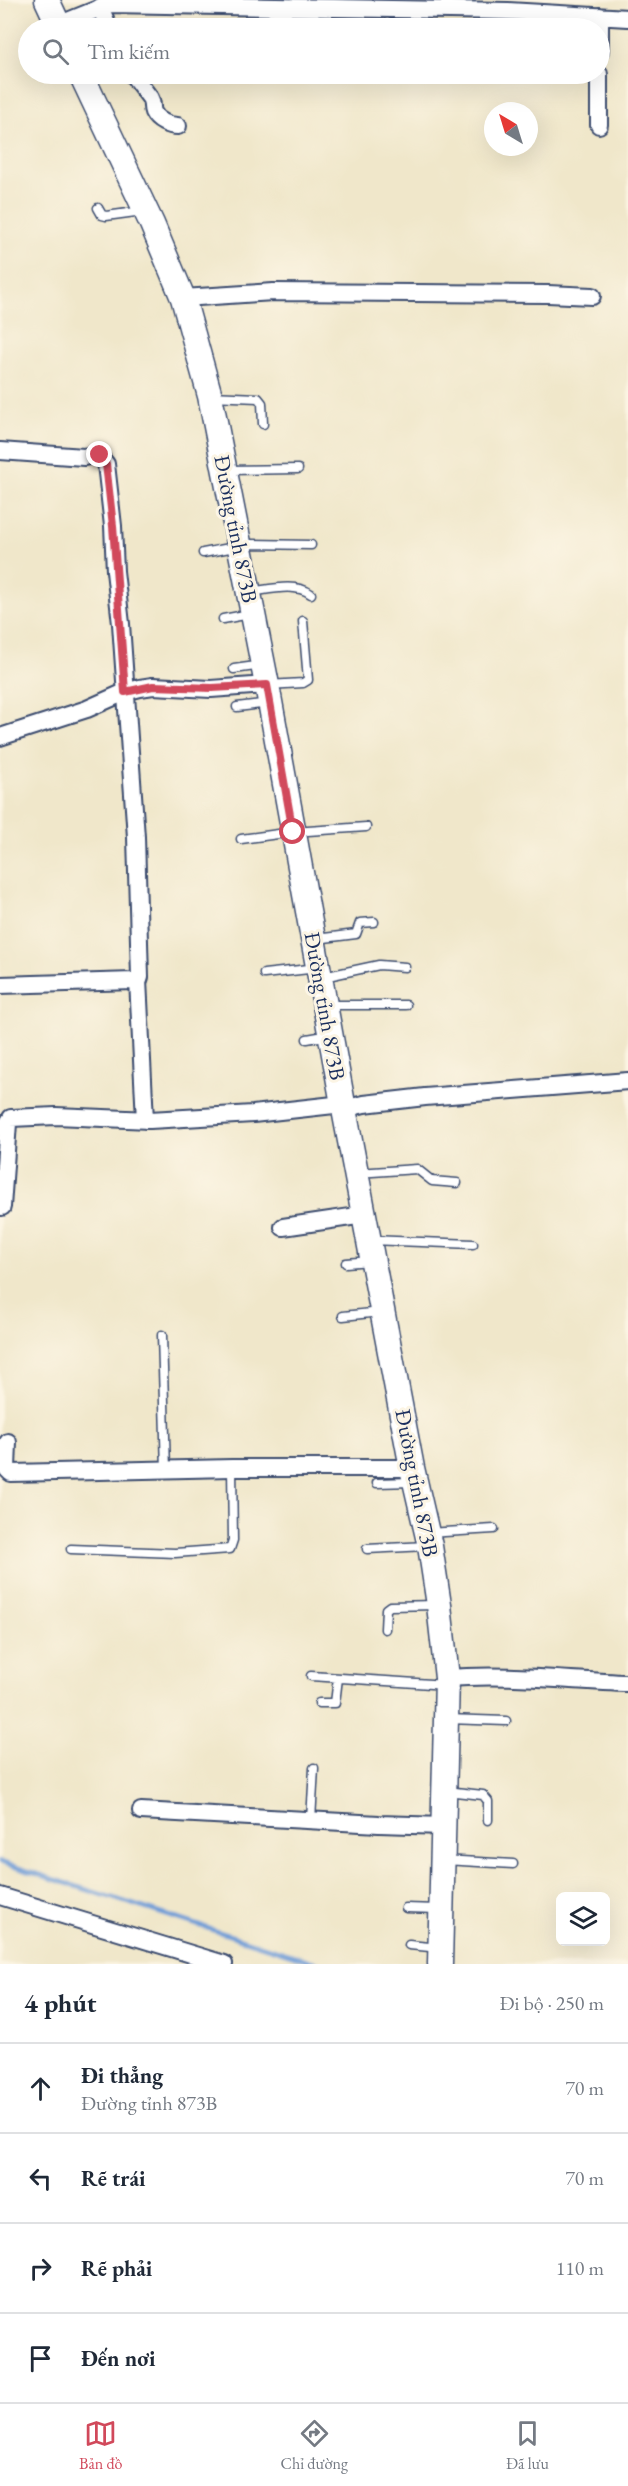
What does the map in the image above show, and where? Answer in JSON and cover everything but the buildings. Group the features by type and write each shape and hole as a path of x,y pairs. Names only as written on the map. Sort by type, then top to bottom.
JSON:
{"main road":[{"path":"47,0 58,18"},
{"name":"Đường tỉnh 873B","path":"86,84 146,210 183,298 210,396 267,684 325,1006 319,1037 350,1106 356,1173 414,1475 429,1539 453,1680 446,1719 441,1960"}],"street":[{"path":"76,18 110,4 328,4 628,18"},
{"path":"99,7 104,18"},
{"path":"139,84 153,104 153,112 157,117 170,126 178,126"},
{"path":"599,84 599,125"},
{"path":"183,298 273,292 548,294 592,297"},
{"path":"0,451 84,457 97,454 106,464 113,526 136,837 140,977 138,980 145,1120"},
{"path":"0,737 87,709 125,692 153,686 212,688 267,684"},
{"path":"0,985 138,980"},
{"path":"2,1207 8,1122 11,1118 56,1116 145,1120 254,1114 628,1081"},
{"path":"283,1227 364,1215"},
{"path":"8,1442 7,1469 11,1473 232,1468 414,1475"},
{"path":"453,1680 493,1676 628,1683"},
{"path":"141,1810 444,1826"},
{"path":"0,1896 224,1964"}],"lane":[{"path":"98,208 102,215 106,216 146,210"},
{"path":"210,396 258,398 262,403 263,424"},
{"path":"224,470 298,469"},
{"path":"202,553 240,545 311,545"},
{"path":"223,619 251,603 290,588 304,590 311,594"},
{"path":"234,669 267,684 303,683 308,680 303,621"},
{"path":"237,708 267,684"},
{"path":"241,839 293,832 366,827"},
{"path":"313,939 356,934 360,923 374,922"},
{"path":"264,974 319,973 380,965 405,967"},
{"path":"325,1006 406,1005"},
{"path":"356,1173 417,1169 432,1181 457,1183"},
{"path":"346,1263 371,1250 473,1244"},
{"path":"343,1316 383,1312"},
{"path":"162,1335 166,1470"},
{"path":"71,1549 175,1553 230,1549 233,1540 232,1468"},
{"path":"376,1483 414,1475"},
{"path":"367,1549 494,1529"},
{"path":"385,1629 386,1609 390,1606 440,1605"},
{"path":"311,1676 453,1680"},
{"path":"319,1703 335,1702 338,1678"},
{"path":"446,1719 506,1721"},
{"path":"311,1820 314,1768"},
{"path":"445,1791 483,1795 488,1801 488,1820"},
{"path":"444,1860 513,1864"},
{"path":"406,1908 442,1909"},
{"path":"409,1945 441,1960"}],"waterway":[{"path":"0,1862 320,1964"}],"route":[{"path":"100,455 106,464 113,526 125,692 153,686 212,688 267,685 293,832"}]}
